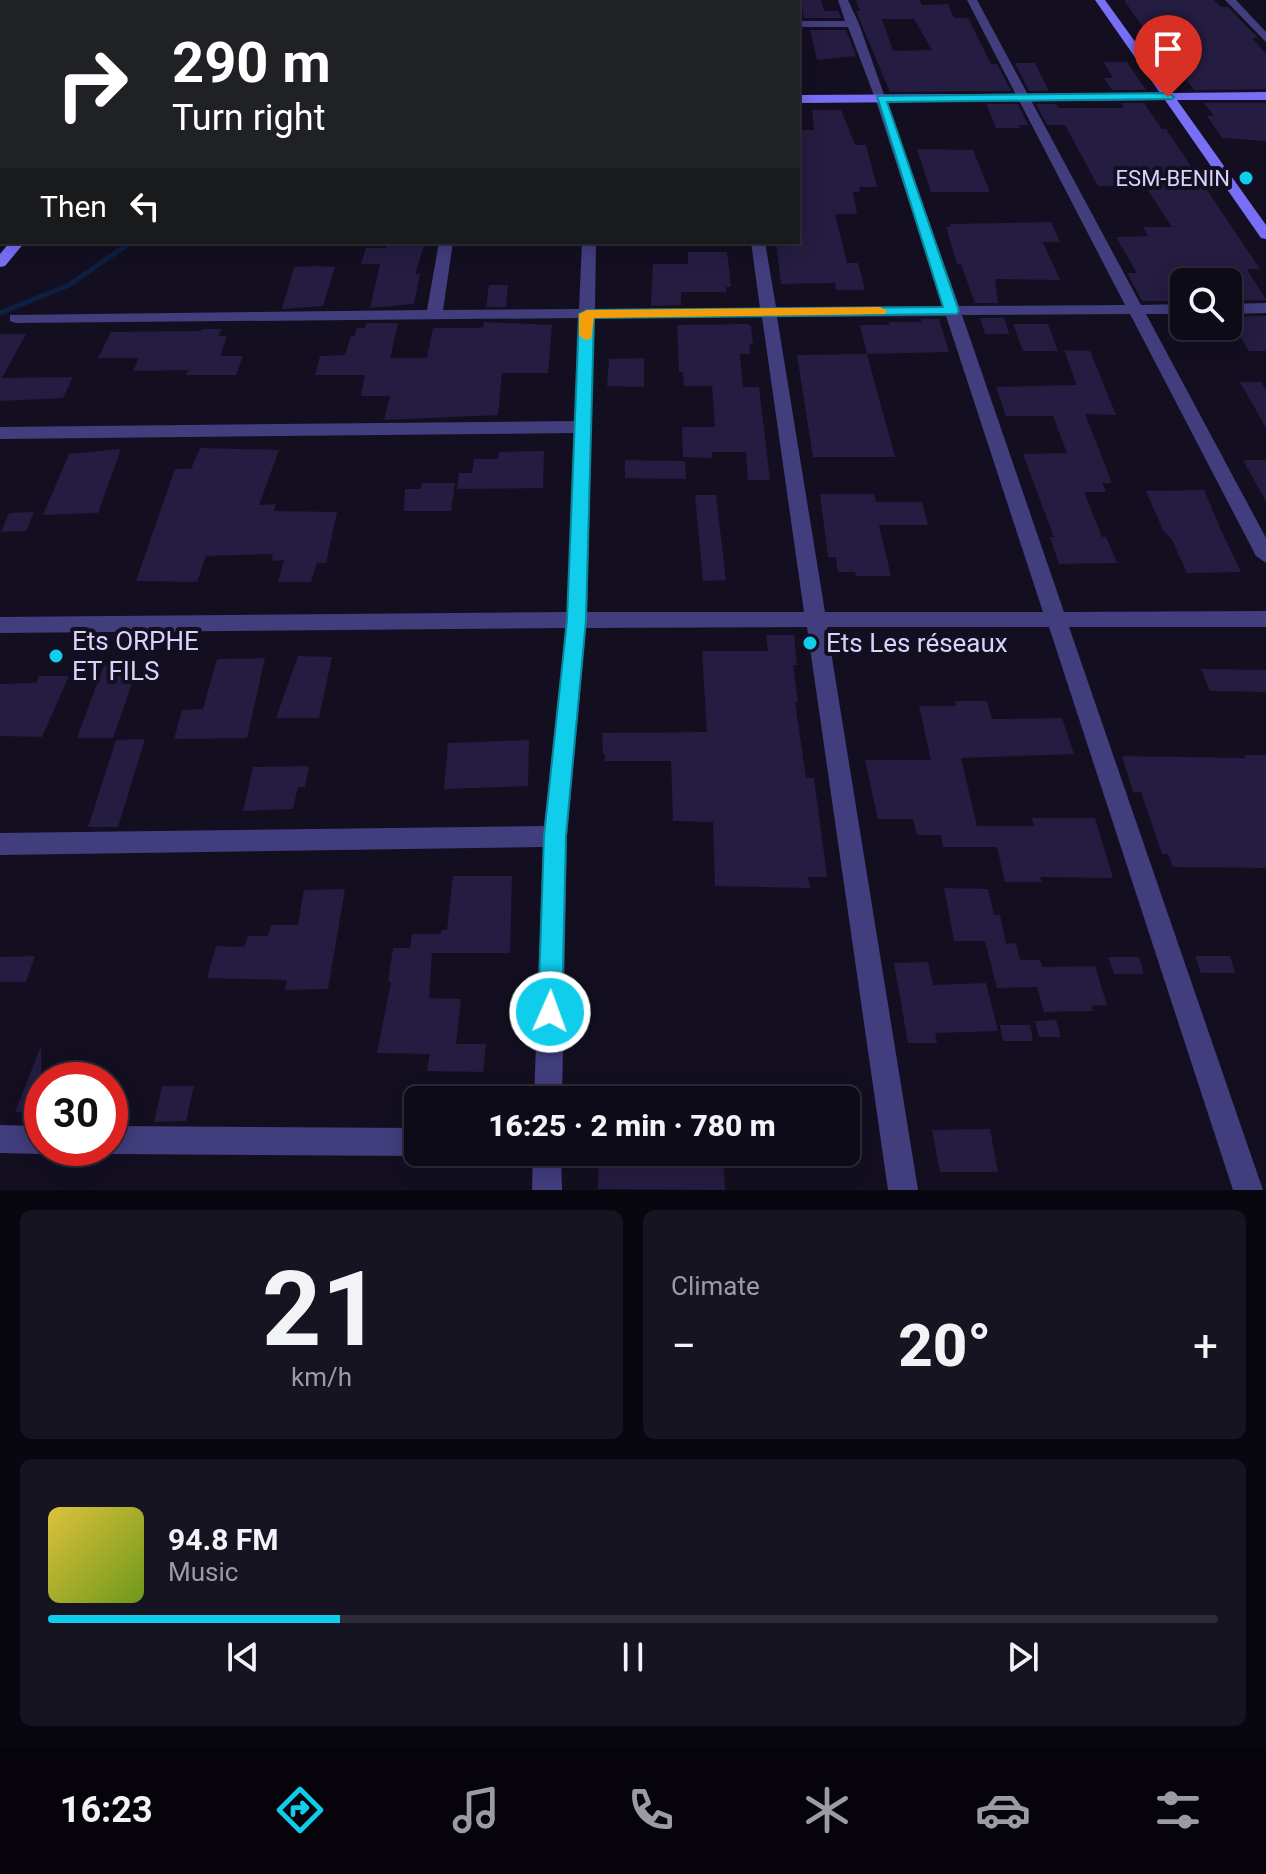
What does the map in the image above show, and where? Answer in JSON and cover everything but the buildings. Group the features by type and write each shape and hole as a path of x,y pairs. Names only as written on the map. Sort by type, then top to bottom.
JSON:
{"street":[{"path":"843,0 881,98 1248,1190"},
{"path":"972,0 1133,310 1266,556"},
{"path":"1100,0 1266,235"},
{"path":"1230,0 1266,39"},
{"path":"800,24 853,24"},
{"path":"800,99 1266,96"},
{"path":"0,263 16,244"},
{"path":"434,315 446,244"},
{"path":"548,1086 555,836 577,620 589,244"},
{"path":"758,244 903,1190"},
{"path":"1242,309 1266,308"},
{"path":"16,318 1170,309"},
{"path":"0,433 583,427"},
{"path":"0,625 1266,619"},
{"path":"0,844 555,836"},
{"path":"0,1139 24,1140"},
{"path":"128,1140 404,1142"},
{"path":"547,1166 547,1190"}],"waterway":[{"path":"0,313 69,285 128,244"}],"slow traffic":[{"path":"586,336 587,314 880,311"}],"place":[{"name":"ESM-BENIN","path":"1246,178"},
{"name":"Ets Les réseaux","path":"810,643"},
{"name":"Ets ORPHE ET FILS","path":"56,656"}],"route":[{"path":"550,1012 555,836 577,620 587,314 952,311 881,98 1168,97"}]}
